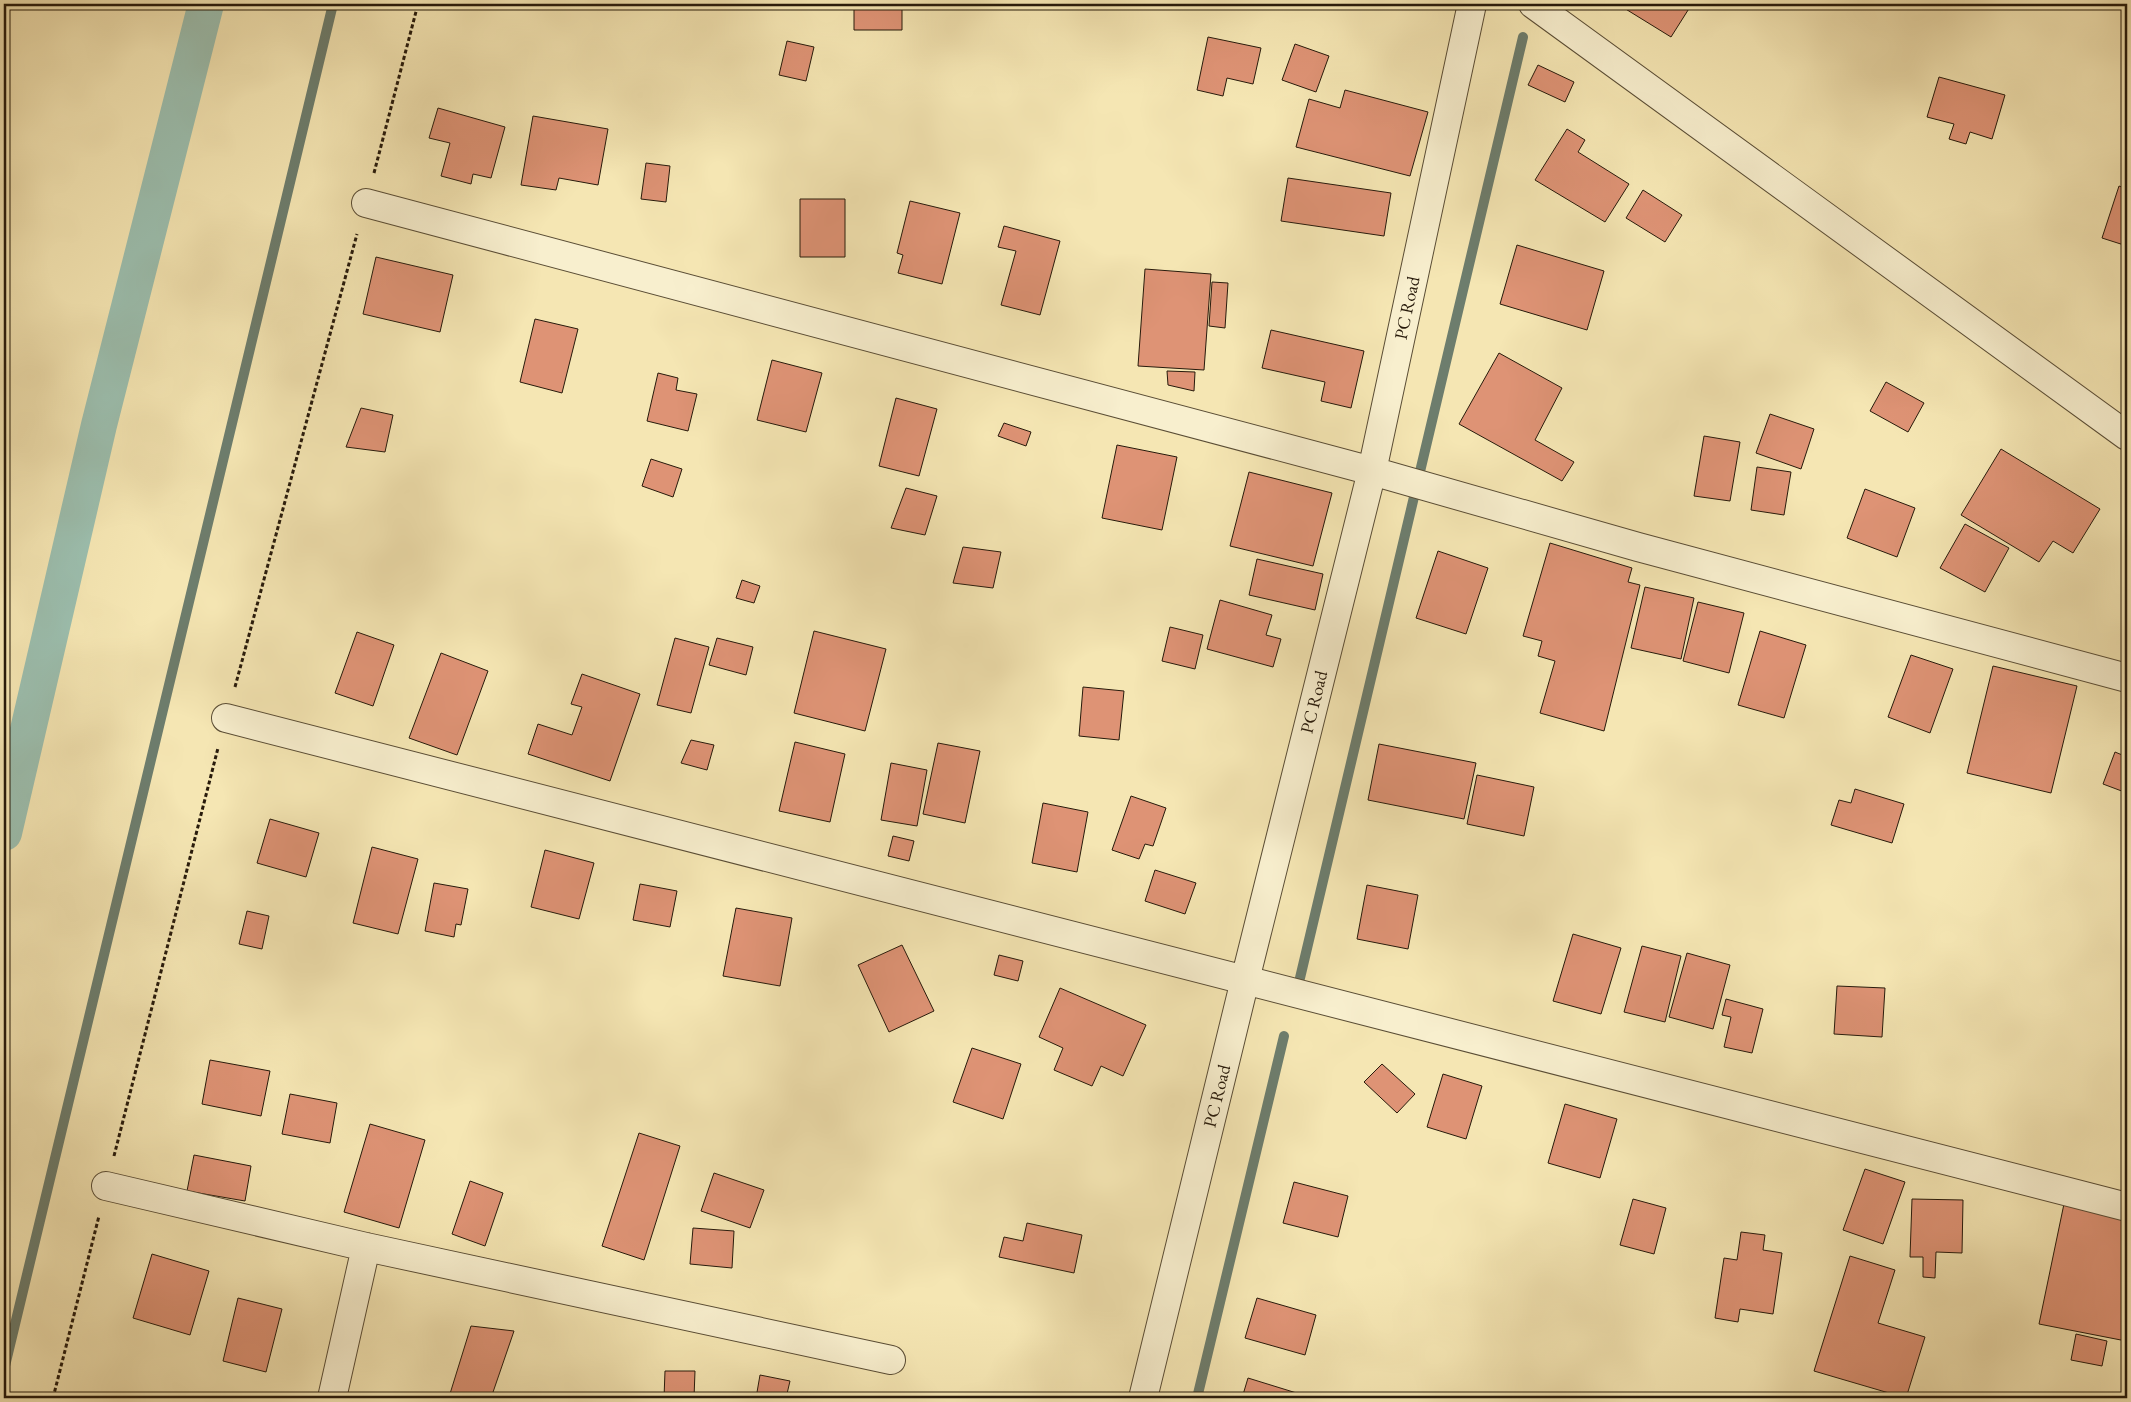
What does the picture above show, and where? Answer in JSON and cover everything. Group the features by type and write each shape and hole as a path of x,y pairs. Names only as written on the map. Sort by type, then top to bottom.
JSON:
{"street":[{"name":"PC Road","path":"1143,1398 1372,472 1472,4"},
{"path":"1533,4 2127,436"},
{"path":"366,203 1372,472 1648,550 2127,678"},
{"path":"226,718 2127,1207"},
{"path":"106,1186 366,1247 891,1360"},
{"path":"332,1398 366,1247"}],"building":[{"path":"854,4 902,4 902,30 854,30"},
{"path":"1627,4 1685,4 1690,7 1671,37 1624,8"},
{"path":"1208,37 1261,48 1253,84 1227,78 1223,96 1197,90"},
{"path":"787,41 814,47 806,81 779,75"},
{"path":"1295,44 1329,56 1316,92 1282,80"},
{"path":"1538,65 1574,82 1565,102 1528,85"},
{"path":"1939,77 2005,95 1992,139 1970,132 1966,144 1949,139 1954,124 1927,117"},
{"path":"1345,90 1428,112 1410,176 1296,147 1309,99 1340,108"},
{"path":"438,108 505,127 491,178 473,174 471,184 441,176 450,143 429,138"},
{"path":"533,116 608,129 598,185 559,178 556,190 521,185"},
{"path":"1567,129 1585,140 1578,152 1629,184 1605,222 1535,180"},
{"path":"646,163 670,166 666,202 641,199"},
{"path":"1288,178 1391,193 1384,236 1281,221"},
{"path":"2119,186 2127,189 2127,246 2102,238"},
{"path":"1643,190 1682,215 1665,242 1626,218"},
{"path":"800,199 845,199 845,257 800,257"},
{"path":"910,201 960,213 942,284 898,273 903,255 897,253"},
{"path":"1004,226 1060,241 1040,315 1001,305 1016,251 998,247"},
{"path":"1517,245 1604,271 1587,330 1500,304"},
{"path":"376,257 453,275 440,332 363,314"},
{"path":"1145,269 1211,274 1204,370 1138,366"},
{"path":"1212,282 1228,283 1225,328 1209,326"},
{"path":"535,319 578,329 562,393 520,382"},
{"path":"1271,330 1364,351 1351,408 1321,401 1325,382 1262,368"},
{"path":"1499,353 1562,388 1535,440 1574,462 1562,481 1459,424"},
{"path":"772,360 822,373 806,432 757,420"},
{"path":"1167,371 1195,372 1194,391 1168,385"},
{"path":"658,373 678,378 676,390 697,394 688,431 647,421"},
{"path":"1886,382 1924,403 1908,432 1870,411"},
{"path":"896,398 937,409 919,476 879,466"},
{"path":"361,408 393,415 385,452 346,447"},
{"path":"1770,414 1814,429 1801,469 1756,453"},
{"path":"1004,423 1031,432 1026,446 998,436"},
{"path":"1704,436 1740,442 1730,501 1694,496"},
{"path":"1117,445 1177,457 1162,530 1102,518"},
{"path":"2001,449 2100,509 2073,553 2053,541 2039,562 1961,515"},
{"path":"651,459 682,469 673,497 642,486"},
{"path":"1757,467 1791,472 1784,515 1751,510"},
{"path":"1249,472 1332,493 1313,566 1230,546"},
{"path":"906,488 937,496 925,535 891,528"},
{"path":"1865,489 1915,508 1897,557 1847,538"},
{"path":"1965,524 2009,548 1985,592 1940,568"},
{"path":"1550,543 1632,568 1628,582 1640,585 1604,731 1540,713 1555,661 1538,656 1542,641 1523,636"},
{"path":"963,547 1001,552 993,588 953,583"},
{"path":"1438,551 1488,568 1466,634 1416,618"},
{"path":"1257,559 1323,574 1315,610 1249,595"},
{"path":"742,580 760,586 754,603 736,598"},
{"path":"1645,587 1694,598 1681,659 1631,648"},
{"path":"1220,600 1272,615 1266,635 1281,639 1273,667 1207,649"},
{"path":"1698,602 1744,613 1729,673 1683,661"},
{"path":"1170,627 1203,635 1195,669 1162,661"},
{"path":"814,631 886,649 865,731 794,713"},
{"path":"1760,631 1806,645 1784,718 1738,705"},
{"path":"357,632 394,645 373,706 335,693"},
{"path":"675,638 709,647 691,713 657,705"},
{"path":"717,638 753,647 746,675 709,665"},
{"path":"441,653 488,671 457,755 409,738"},
{"path":"1911,655 1953,669 1930,733 1888,717"},
{"path":"1993,666 2077,686 2051,793 1967,773"},
{"path":"582,674 640,694 610,781 528,754 538,724 572,735 582,707 571,704"},
{"path":"1083,687 1124,691 1119,740 1079,736"},
{"path":"691,740 714,745 707,770 681,763"},
{"path":"795,742 845,754 830,822 779,811"},
{"path":"938,743 980,751 965,823 923,814"},
{"path":"1379,744 1476,763 1464,819 1368,800"},
{"path":"2115,752 2127,757 2127,793 2103,784"},
{"path":"891,763 927,770 917,826 881,820"},
{"path":"1477,775 1534,787 1524,836 1467,824"},
{"path":"1855,789 1904,804 1892,843 1831,825 1839,800 1851,803"},
{"path":"1131,796 1166,808 1153,846 1145,844 1139,859 1112,850"},
{"path":"1043,803 1088,812 1077,872 1032,863"},
{"path":"270,819 319,833 306,877 257,863"},
{"path":"893,836 914,841 909,861 888,856"},
{"path":"372,847 418,859 398,934 353,923"},
{"path":"545,850 594,863 579,919 531,907"},
{"path":"1155,870 1196,883 1185,914 1145,901"},
{"path":"434,883 468,889 461,925 456,924 454,937 425,931"},
{"path":"640,884 677,891 670,927 633,920"},
{"path":"1367,885 1418,895 1408,949 1357,939"},
{"path":"736,908 792,918 780,986 723,976"},
{"path":"247,911 269,916 262,949 239,944"},
{"path":"1573,934 1621,948 1601,1014 1553,1001"},
{"path":"902,945 934,1011 889,1032 858,965"},
{"path":"1642,946 1681,956 1665,1022 1624,1012"},
{"path":"1687,953 1730,965 1713,1029 1669,1017"},
{"path":"999,955 1023,961 1018,981 994,975"},
{"path":"1837,986 1885,988 1882,1037 1834,1034"},
{"path":"1060,988 1146,1025 1123,1076 1101,1066 1092,1086 1054,1070 1063,1048 1039,1037"},
{"path":"1726,999 1763,1009 1752,1053 1724,1047 1731,1017 1722,1015"},
{"path":"972,1048 1021,1064 1003,1119 953,1102"},
{"path":"210,1060 270,1071 261,1116 202,1104"},
{"path":"1382,1064 1415,1094 1397,1113 1364,1082"},
{"path":"1443,1074 1482,1086 1466,1139 1427,1127"},
{"path":"290,1094 337,1103 330,1143 282,1134"},
{"path":"1565,1104 1617,1119 1600,1178 1548,1163"},
{"path":"370,1124 425,1140 399,1228 344,1212"},
{"path":"639,1133 680,1146 644,1260 602,1246"},
{"path":"194,1155 251,1166 245,1201 187,1191"},
{"path":"1865,1169 1905,1182 1883,1244 1843,1230"},
{"path":"714,1173 764,1190 750,1228 701,1211"},
{"path":"470,1181 503,1193 485,1246 452,1234"},
{"path":"1294,1182 1348,1196 1338,1237 1283,1223"},
{"path":"1633,1199 1666,1208 1654,1254 1620,1245"},
{"path":"1912,1199 1963,1200 1962,1253 1936,1252 1935,1278 1923,1277 1923,1257 1910,1257"},
{"path":"2065,1199 2127,1211 2126,1341 2039,1324"},
{"path":"1027,1223 1082,1235 1074,1273 999,1257 1004,1237 1023,1241"},
{"path":"693,1228 734,1231 732,1268 690,1264"},
{"path":"1741,1232 1765,1235 1763,1250 1782,1253 1773,1314 1740,1309 1738,1322 1715,1318 1724,1258 1737,1260"},
{"path":"152,1254 209,1271 190,1335 133,1318"},
{"path":"1850,1256 1895,1270 1878,1323 1925,1337 1906,1398 1814,1371"},
{"path":"238,1298 282,1309 266,1372 223,1361"},
{"path":"1257,1298 1316,1315 1305,1355 1245,1338"},
{"path":"471,1326 514,1331 491,1398 449,1397"},
{"path":"2076,1334 2107,1341 2102,1366 2071,1360"},
{"path":"665,1371 695,1371 694,1398 664,1398"},
{"path":"760,1375 790,1381 786,1398 756,1398"},
{"path":"1248,1378 1303,1395 1302,1398 1242,1398"}],"waterway":[{"path":"4,833 99,425 206,4"},
{"path":"4,1370 333,4"},
{"path":"1300,978 1523,37"},
{"path":"1197,1398 1284,1036"}]}
